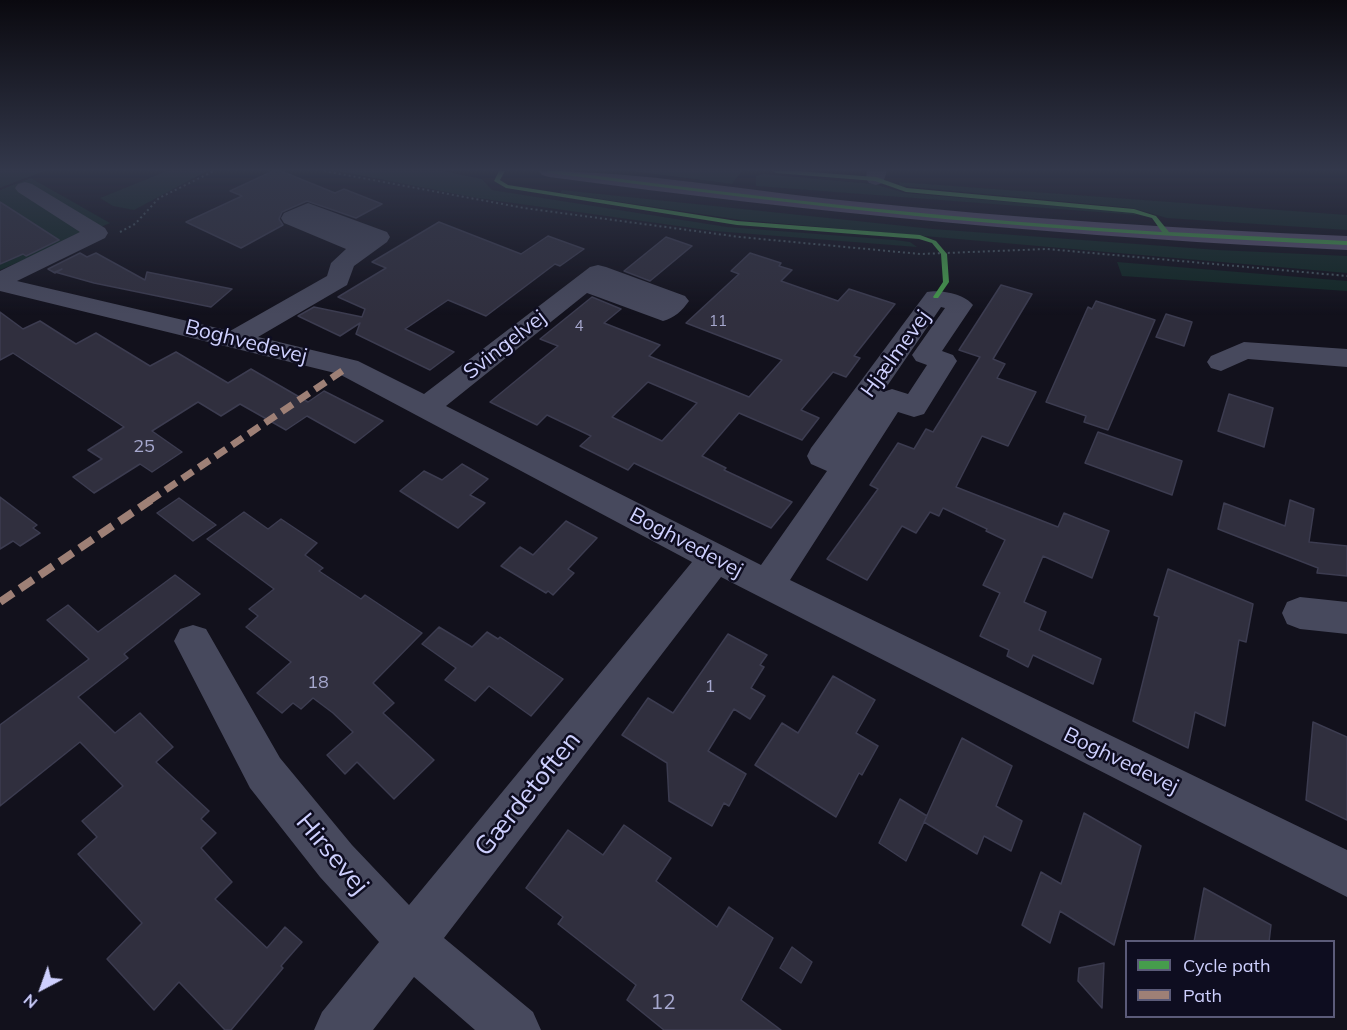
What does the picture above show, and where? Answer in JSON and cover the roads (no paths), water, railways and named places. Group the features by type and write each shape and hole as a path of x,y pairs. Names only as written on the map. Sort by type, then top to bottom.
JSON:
{"main road":[{"path":"980,219 1347,243"}],"street":[{"path":"0,282 97,233 75,219"},
{"path":"235,339 338,280 343,263 362,247"},
{"name":"Boghvedevej","path":"0,282 348,367 767,585 1347,874"},
{"name":"Svingelvej","path":"426,406 584,283"},
{"name":"Hjælmevej","path":"767,585 892,399 914,407 943,361 926,355 960,305 936,297 822,456 846,467"},
{"path":"1221,363 1244,350 1347,358"},
{"name":"Gærdetoften","path":"340,1030 716,558"},
{"path":"1300,613 1347,618"},
{"name":"Hirsevej","path":"193,641 265,773 336,861 411,942 515,1030"}]}
